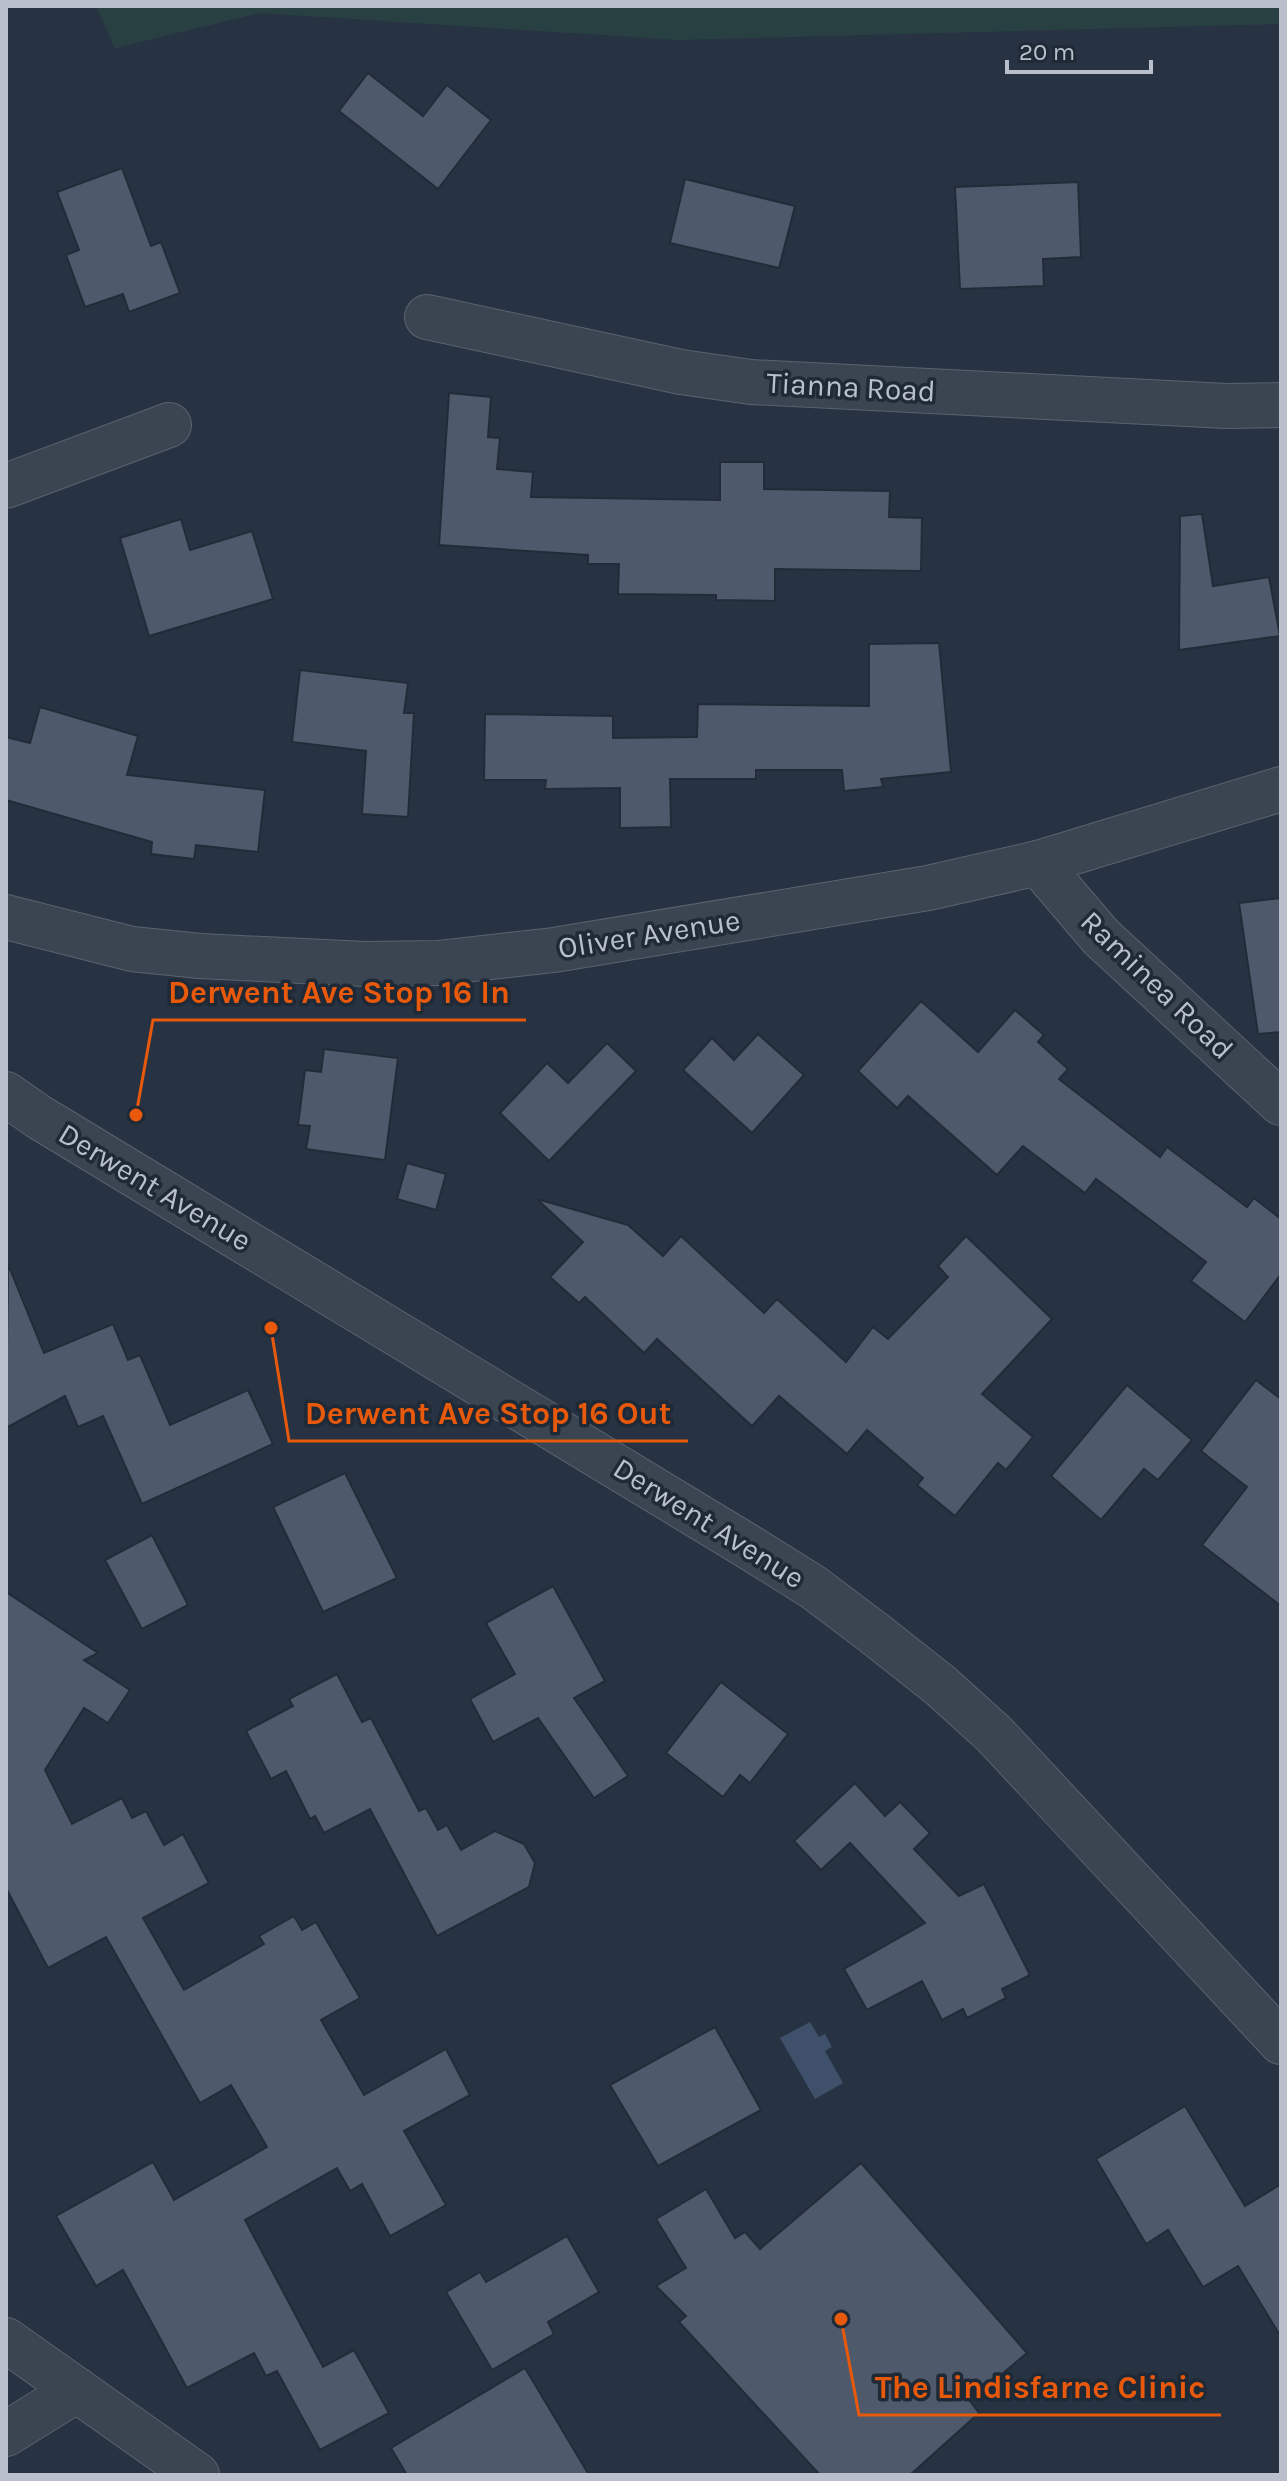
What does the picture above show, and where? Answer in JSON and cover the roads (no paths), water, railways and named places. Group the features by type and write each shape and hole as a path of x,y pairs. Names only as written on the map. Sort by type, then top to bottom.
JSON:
{"street":[{"name":"Tianna Road","path":"427,317 681,372 751,382 1227,406 1281,405"},
{"path":"6,486 169,425"},
{"name":"Oliver Avenue","path":"6,917 132,949 200,956 365,964 438,963 554,950 928,888 1038,863 1281,789"},
{"name":"Raminea Road","path":"1038,863 1101,937 1281,1103"},
{"name":"Derwent Avenue","path":"6,1094 813,1587 941,1686 994,1734 1281,2042"},
{"path":"6,2340 197,2475"},
{"path":"6,2434 77,2390"}],"water":[{"path":"810,2022 819,2037 825,2034 832,2047 825,2051 843,2083 815,2099 780,2038"}],"place":[{"name":"Derwent Ave Stop 16 In","path":"136,1115"},
{"name":"Derwent Ave Stop 16 Out","path":"271,1328"},
{"name":"The Lindisfarne Clinic","path":"841,2319"}]}
